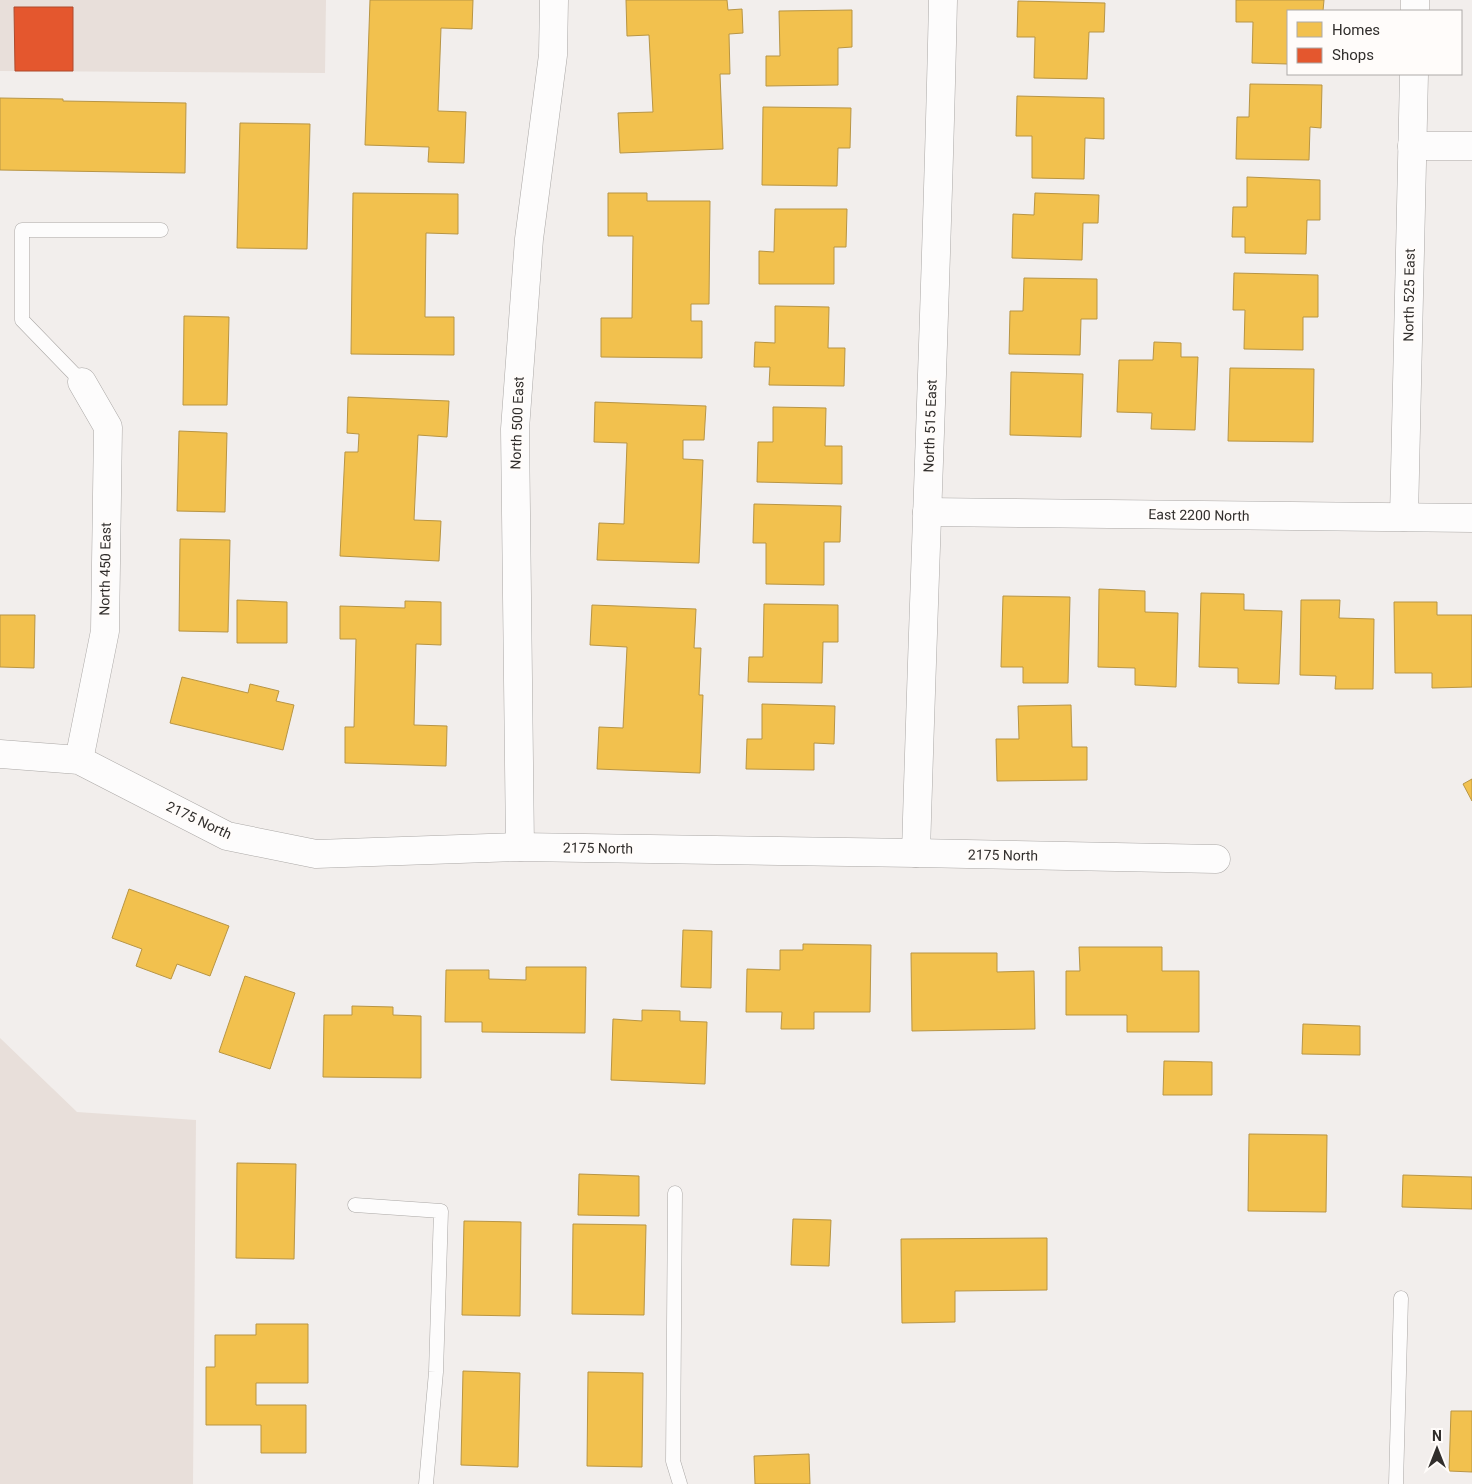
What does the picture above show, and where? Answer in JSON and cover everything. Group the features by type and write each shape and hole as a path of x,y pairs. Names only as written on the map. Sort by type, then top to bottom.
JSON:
{"street":[{"name":"North 500 East","path":"520,847 514,429 529,239 553,55 554,0"},
{"name":"North 515 East","path":"916,853 943,0"},
{"name":"North 525 East","path":"1404,517 1414,75"},
{"path":"1412,146 1472,146"},
{"name":"North 450 East","path":"78,760 105,631 108,426 82,382"},
{"name":"East 2200 North","path":"927,512 1472,518"},
{"name":"2175 North","path":"0,754 78,760 228,836 316,854 520,847 1216,859"}],"lane":[{"path":"82,382 22,320 22,230 161,230"},
{"path":"675,1193 673,1461 680,1484"},
{"path":"355,1205 441,1211 436,1372 426,1484"},
{"path":"1396,1484 1402,1298"}],"shaded area":[{"path":"0,0 326,0 325,73 0,71"},
{"path":"0,1038 77,1112 196,1120 193,1484 0,1484"}],"building: Homes":[{"path":"370,0 473,0 472,29 441,28 438,111 466,112 464,163 428,162 429,147 365,145"},
{"path":"626,0 727,0 728,10 742,9 743,33 729,34 730,74 720,74 723,149 620,153 618,113 653,112 649,35 627,36"},
{"path":"1236,0 1324,0 1323,10 1287,10 1287,64 1252,63 1253,22 1236,22"},
{"path":"1018,1 1105,3 1104,32 1089,32 1087,79 1034,78 1035,37 1017,37"},
{"path":"852,10 852,47 838,48 838,85 766,86 766,56 780,56 779,11"},
{"path":"1250,84 1322,85 1321,128 1310,127 1309,160 1236,159 1237,117 1249,117"},
{"path":"1017,96 1104,98 1104,139 1085,138 1084,179 1032,178 1032,136 1016,136"},
{"path":"0,98 186,103 185,173 0,170"},
{"path":"763,107 851,108 850,148 838,148 837,186 762,185"},
{"path":"240,123 310,124 307,249 237,248"},
{"path":"1247,177 1320,180 1320,220 1307,220 1306,254 1245,253 1245,237 1232,237 1233,207 1247,207"},
{"path":"353,193 458,194 458,234 426,233 425,317 454,317 454,355 351,354"},
{"path":"608,193 647,193 647,201 710,201 709,304 691,304 691,321 702,321 702,358 601,357 601,318 632,318 633,236 608,236"},
{"path":"1035,193 1099,195 1098,223 1083,223 1082,260 1012,258 1013,214 1034,215"},
{"path":"775,209 847,209 846,247 834,247 834,284 759,284 759,251 774,252"},
{"path":"1234,273 1318,275 1318,317 1303,317 1303,350 1244,349 1245,310 1233,310"},
{"path":"1024,278 1097,279 1097,319 1081,319 1080,355 1009,354 1010,311 1023,311"},
{"path":"775,306 829,307 828,348 845,348 844,386 769,385 770,367 754,367 755,342 775,343"},
{"path":"184,316 229,317 227,405 183,405"},
{"path":"1154,342 1181,343 1181,357 1198,357 1195,430 1151,429 1152,413 1117,412 1119,360 1153,360"},
{"path":"1230,368 1314,369 1313,442 1228,441"},
{"path":"1011,372 1083,374 1081,437 1010,435"},
{"path":"348,397 449,401 447,437 418,435 414,520 441,521 439,561 340,556 345,452 358,452 359,434 347,433"},
{"path":"595,402 706,406 704,440 683,440 683,459 703,460 699,563 597,560 599,523 624,524 627,443 594,442"},
{"path":"773,407 826,408 825,446 842,446 842,484 757,482 758,442 773,442"},
{"path":"179,431 227,433 225,512 177,511"},
{"path":"754,504 841,506 840,542 824,542 824,585 766,584 766,543 753,543"},
{"path":"180,539 230,540 228,632 179,631"},
{"path":"1099,589 1145,591 1145,612 1178,613 1176,687 1135,685 1135,668 1098,667"},
{"path":"1201,593 1244,594 1244,610 1282,611 1279,684 1238,683 1238,668 1199,667"},
{"path":"1003,596 1070,597 1068,683 1023,683 1023,667 1001,667"},
{"path":"237,600 287,602 287,643 237,643"},
{"path":"1301,600 1340,600 1339,618 1374,619 1373,689 1335,689 1336,676 1300,675"},
{"path":"405,601 441,602 441,645 416,644 414,725 447,726 446,766 345,763 345,727 354,727 356,639 340,639 340,606 405,608"},
{"path":"1394,602 1437,602 1437,615 1472,615 1472,687 1432,688 1432,673 1395,673"},
{"path":"764,604 838,605 838,642 823,642 822,683 748,682 749,657 763,657"},
{"path":"592,605 696,609 694,648 701,648 699,695 703,695 700,773 597,769 599,727 623,728 627,647 590,645"},
{"path":"0,615 35,615 34,668 0,667"},
{"path":"182,677 248,693 250,684 279,691 276,701 294,705 283,750 170,723"},
{"path":"762,704 835,706 834,744 814,743 814,770 746,769 747,739 762,739"},
{"path":"1071,705 1072,747 1087,747 1087,780 997,781 996,739 1019,739 1018,706"},
{"path":"1472,779 1472,801 1463,784"},
{"path":"129,889 229,926 210,976 177,964 171,979 136,966 142,949 112,938"},
{"path":"683,930 712,931 711,988 681,987"},
{"path":"803,944 871,945 870,1012 814,1012 814,1029 781,1029 782,1012 746,1012 747,969 780,970 780,950 803,950"},
{"path":"1079,947 1162,947 1162,971 1199,971 1199,1032 1127,1032 1127,1015 1066,1015 1066,971 1080,971"},
{"path":"911,953 997,953 997,972 1034,971 1035,1029 912,1031"},
{"path":"526,967 586,967 585,1033 482,1032 482,1022 445,1022 446,970 489,970 489,979 526,980"},
{"path":"245,976 295,993 270,1069 219,1052"},
{"path":"352,1006 393,1007 393,1015 421,1016 421,1078 323,1077 324,1015 352,1015"},
{"path":"642,1010 680,1011 680,1021 707,1022 705,1084 611,1080 613,1019 642,1021"},
{"path":"1303,1024 1360,1026 1360,1055 1302,1054"},
{"path":"1164,1061 1212,1062 1212,1095 1163,1095"},
{"path":"1249,1134 1327,1135 1326,1212 1248,1211"},
{"path":"237,1163 296,1164 294,1259 236,1258"},
{"path":"579,1174 639,1176 639,1216 578,1215"},
{"path":"1403,1175 1472,1177 1472,1209 1402,1207"},
{"path":"793,1219 831,1220 829,1266 791,1265"},
{"path":"464,1221 521,1222 520,1316 462,1315"},
{"path":"573,1224 646,1225 644,1315 572,1314"},
{"path":"1047,1238 1047,1290 955,1291 955,1322 902,1323 901,1239"},
{"path":"256,1324 308,1324 308,1383 256,1383 256,1405 306,1405 306,1453 261,1453 261,1425 206,1425 206,1367 215,1367 215,1335 256,1335"},
{"path":"463,1371 520,1373 518,1467 461,1465"},
{"path":"588,1372 643,1373 642,1467 587,1466"},
{"path":"1451,1411 1472,1411 1472,1472 1449,1471"},
{"path":"809,1454 810,1484 755,1484 754,1456"}],"building: Shops":[{"path":"14,7 73,7 73,71 15,71"}]}
